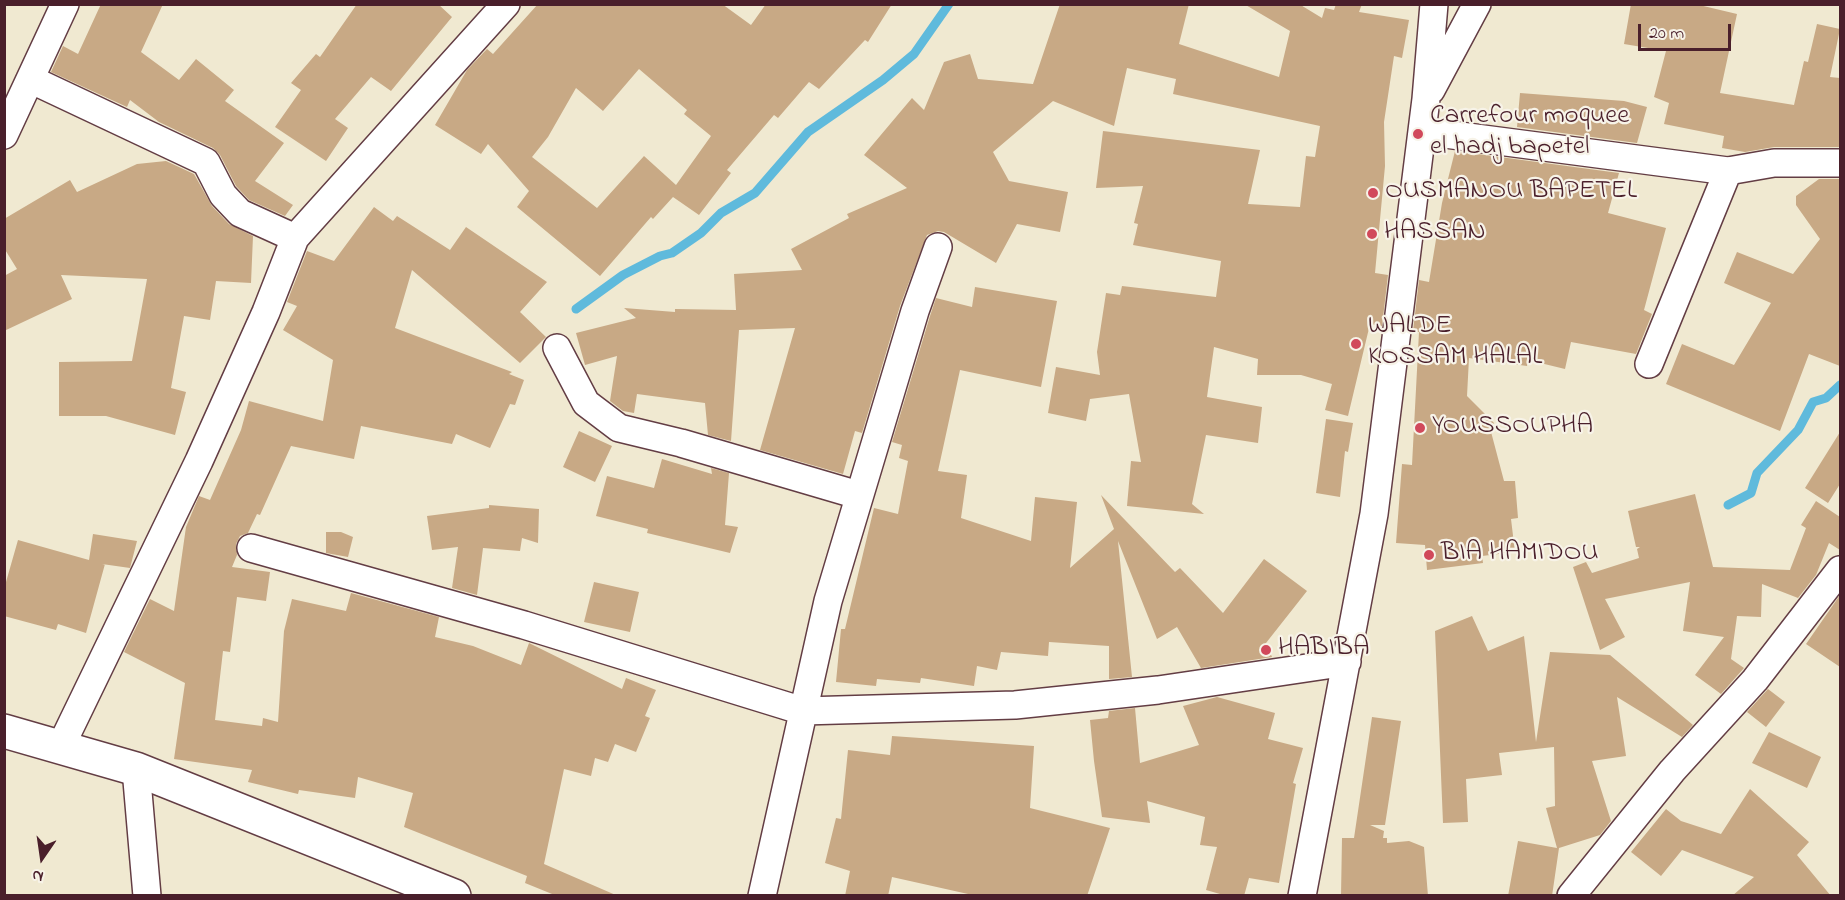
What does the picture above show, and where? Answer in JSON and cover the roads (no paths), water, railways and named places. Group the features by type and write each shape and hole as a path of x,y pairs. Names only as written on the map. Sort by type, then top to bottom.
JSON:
{"street":[{"path":"4,135 32,80 65,4"},
{"path":"61,746 199,462 266,312 295,238 506,4"},
{"path":"1302,896 1374,514 1426,99 1434,4"},
{"path":"1426,99 1477,4"},
{"path":"32,80 206,162 223,195 240,213 295,238"},
{"path":"1422,131 1728,171 1774,163 1840,164"},
{"path":"1649,364 1728,171"},
{"path":"762,896 828,601 858,495 938,247"},
{"path":"557,348 586,403 619,428 681,443 858,495"},
{"path":"251,548 524,625 803,711 1015,705 1158,690 1347,662"},
{"path":"1571,896 1672,771 1755,680 1840,570"},
{"path":"4,731 136,770 454,896"},
{"path":"136,770 147,896"}],"waterway":[{"path":"576,309 623,275 660,256 672,253 701,233 721,213 755,193 808,132 883,80 914,54 949,4"},
{"path":"1728,505 1751,493 1757,473 1798,430 1813,402 1826,398 1840,385"}],"place":[{"name":"Carrefour moquee el hadj bapetel","path":"1418,134"},
{"name":"OUSMANOU BAPETEL","path":"1373,193"},
{"name":"HASSAN","path":"1372,234"},
{"name":"WALDE KOSSAM HALAL","path":"1356,344"},
{"name":"YOUSSOUPHA","path":"1420,428"},
{"name":"BIA HAMIDOU","path":"1429,555"},
{"name":"HABIBA","path":"1266,650"}]}
